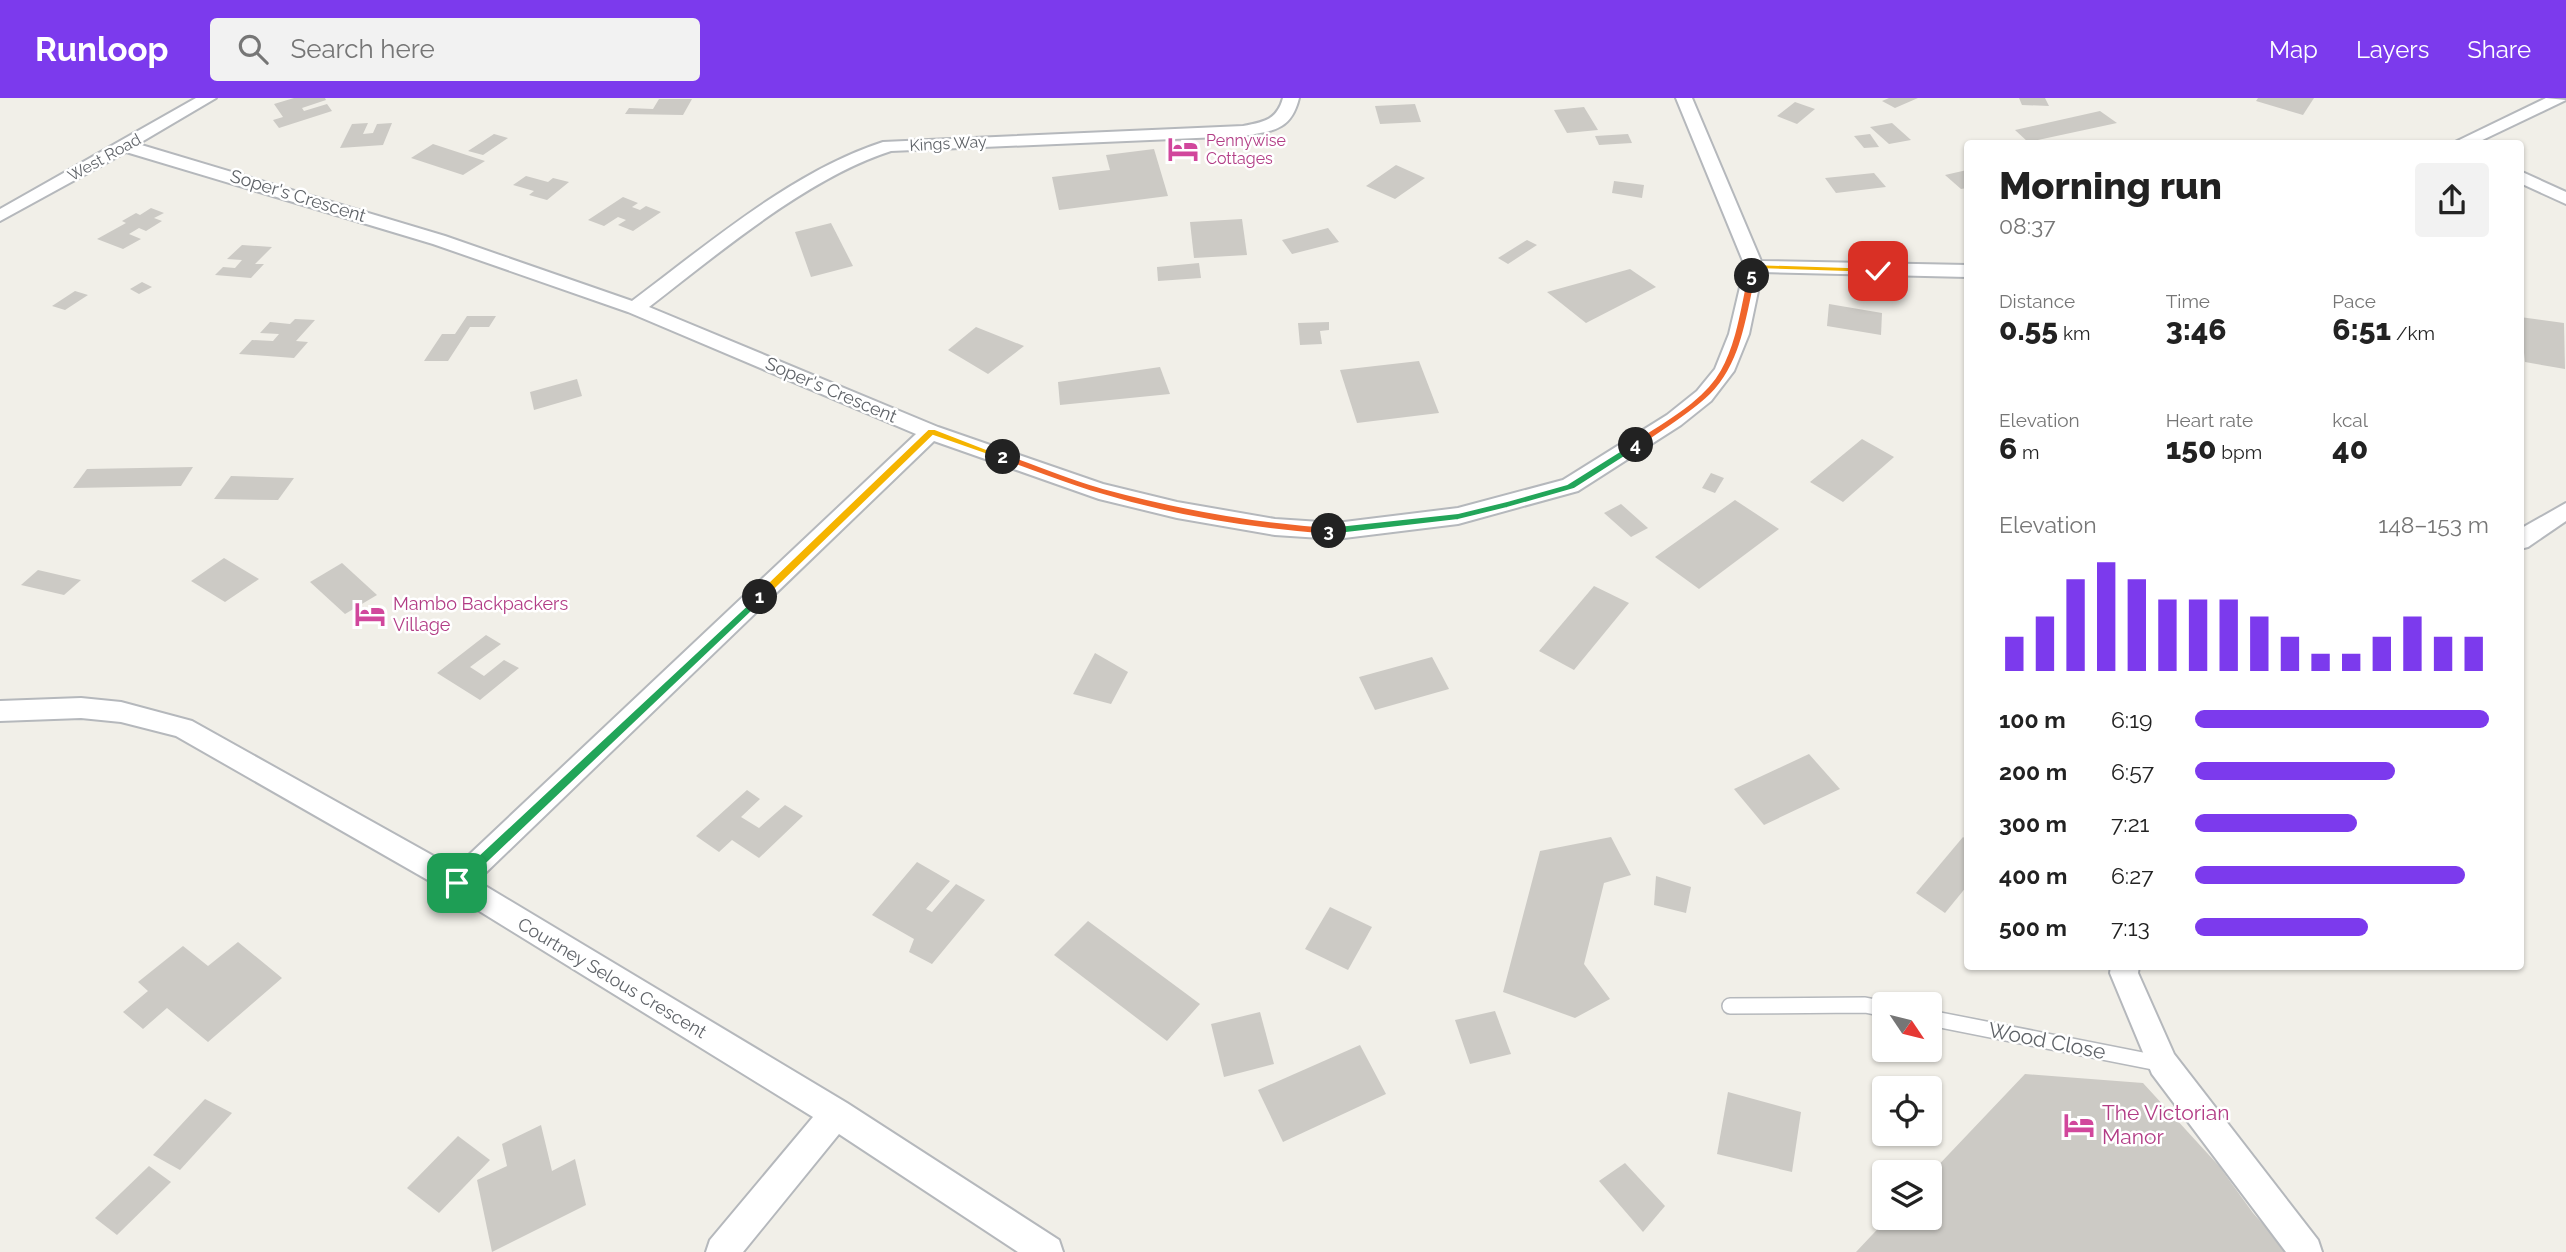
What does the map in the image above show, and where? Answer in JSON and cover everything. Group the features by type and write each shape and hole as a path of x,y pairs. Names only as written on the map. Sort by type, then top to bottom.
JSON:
{"street":[{"name":"West Road","path":"0,216 208,98"},
{"name":"Kings Way","path":"635,308 784,199 827,170 855,156 889,146 1242,131 1271,125 1287,114 1291,98"},
{"path":"1684,98 1754,266 1964,271"},
{"path":"2468,140 2560,98"},
{"name":"Soper's Crescent","path":"125,146 256,183 439,240 635,308 931,432 1099,491 1275,527 1336,531 1458,516 1570,486 1674,420 1704,396 1724,371 1739,334 1754,266"},
{"path":"2524,178 2566,199"},
{"path":"457,883 931,432"},
{"path":"2524,538 2566,511"},
{"name":"Courtney Selous Crescent","path":"0,711 81,709 121,712 183,728 457,883 836,1114 1047,1252"},
{"path":"2124,970 2163,1064 2306,1252"},
{"path":"722,1252 836,1114"}],"lane":[{"path":"1730,1006 1872,1006"},
{"name":"Wood Close","path":"1942,1020 2163,1064"}],"building":[{"path":"294,98 325,98 326,100 302,108 304,111 327,104 332,111 279,128 273,120 283,117 274,104"},
{"path":"1889,98 1918,98 1895,108 1882,101"},
{"path":"2019,98 2045,98 2049,106 2022,105"},
{"path":"2258,98 2314,98 2303,115 2256,101"},
{"path":"659,99 692,99 683,115 625,114 629,108 653,109"},
{"path":"1795,102 1815,109 1797,124 1777,116"},
{"path":"1415,104 1421,122 1380,124 1375,106"},
{"path":"1584,107 1598,130 1567,133 1554,110"},
{"path":"2100,111 2117,123 2037,140 2026,140 2015,130"},
{"path":"368,123 363,134 373,133 377,124 392,123 383,145 340,148 352,124"},
{"path":"1892,123 1911,140 1889,144 1870,127"},
{"path":"494,134 508,138 483,155 468,151"},
{"path":"1628,134 1632,143 1599,145 1595,136"},
{"path":"1870,134 1879,147 1864,148 1854,136"},
{"path":"433,144 485,161 463,175 411,158"},
{"path":"1154,149 1168,196 1059,210 1052,177 1110,170 1106,155"},
{"path":"1396,165 1425,178 1395,199 1366,186"},
{"path":"1964,171 1964,188 1961,189 1945,175"},
{"path":"1874,173 1886,187 1836,193 1825,178"},
{"path":"526,176 548,182 553,178 569,182 547,200 529,195 534,191 513,185"},
{"path":"1614,181 1644,185 1642,198 1612,193"},
{"path":"623,197 638,203 632,207 640,210 646,206 661,212 633,231 618,225 626,220 618,217 604,226 588,220"},
{"path":"151,208 164,213 154,218 162,221 146,231 139,228 129,234 141,239 123,249 97,239 126,223 122,221"},
{"path":"1242,219 1247,255 1194,258 1190,222"},
{"path":"831,223 853,266 811,277 795,232"},
{"path":"1328,228 1339,242 1292,254 1282,240"},
{"path":"1527,240 1537,245 1508,264 1498,258"},
{"path":"242,245 272,247 255,264 264,264 251,278 215,275 223,267 235,268 242,260 227,259"},
{"path":"1199,263 1201,278 1158,281 1157,267"},
{"path":"1630,269 1656,287 1586,323 1547,292"},
{"path":"142,282 152,287 139,294 130,289"},
{"path":"75,291 88,295 65,310 52,306"},
{"path":"1829,304 1882,313 1881,335 1827,326"},
{"path":"467,316 496,316 489,327 470,327 448,361 424,361 442,334 455,334"},
{"path":"2524,318 2564,323 2565,369 2525,362"},
{"path":"295,319 315,320 296,341 308,342 294,358 239,354 252,340 273,341 279,334 260,333 270,322 290,324"},
{"path":"1329,322 1329,330 1320,331 1322,344 1300,345 1298,323"},
{"path":"976,327 1024,346 988,374 948,350"},
{"path":"1419,361 1439,413 1357,423 1340,370"},
{"path":"1160,367 1170,394 1060,405 1058,382"},
{"path":"577,379 582,396 534,410 530,392"},
{"path":"1862,439 1894,457 1843,502 1810,482"},
{"path":"193,467 181,486 73,488 87,469"},
{"path":"1711,473 1724,478 1715,493 1702,488"},
{"path":"231,476 294,478 278,500 214,499"},
{"path":"1735,500 1779,529 1699,589 1655,557"},
{"path":"1621,504 1648,528 1631,537 1604,513"},
{"path":"224,558 259,579 225,602 191,581"},
{"path":"342,563 377,595 345,614 310,582"},
{"path":"38,570 81,580 64,595 21,585"},
{"path":"1594,586 1629,603 1574,670 1539,651"},
{"path":"486,635 501,644 470,667 484,676 504,660 519,668 480,700 437,673"},
{"path":"1095,653 1128,672 1111,704 1073,694"},
{"path":"1432,657 1449,689 1375,710 1359,677"},
{"path":"1809,754 1840,789 1764,825 1734,789"},
{"path":"747,790 760,799 741,817 759,828 785,805 803,816 759,858 732,840 719,852 696,836"},
{"path":"1611,837 1631,875 1604,883 1584,964 1610,999 1575,1018 1503,992 1540,851"},
{"path":"1964,838 1964,890 1945,913 1916,893"},
{"path":"917,862 950,881 926,909 932,912 956,884 985,900 932,964 909,952 914,939 872,915"},
{"path":"1656,876 1691,887 1686,913 1654,905"},
{"path":"1330,907 1372,927 1348,970 1305,949"},
{"path":"1088,921 1200,1004 1167,1041 1054,955"},
{"path":"238,942 282,978 208,1042 167,1008 143,1029 123,1012 148,991 138,982 183,946 208,966"},
{"path":"1495,1011 1511,1054 1470,1064 1455,1020"},
{"path":"1260,1012 1274,1064 1224,1077 1211,1024"},
{"path":"1360,1045 1386,1094 1283,1142 1258,1090"},
{"name":"The Victorian Manor","path":"2025,1074 2143,1083 2219,1166 2253,1213 2288,1252 1856,1252 1877,1230 1942,1230 1942,1161"},
{"path":"1728,1092 1801,1112 1792,1172 1717,1154"},
{"path":"205,1099 232,1113 180,1170 153,1155"},
{"path":"541,1125 552,1171 575,1159 586,1205 492,1252 477,1180 507,1166 502,1144"},
{"path":"458,1136 490,1160 439,1213 407,1188"},
{"path":"1625,1163 1665,1206 1643,1232 1599,1181"},
{"path":"149,1166 171,1182 117,1235 95,1218"}],"place":[{"name":"Pennywise Cottages","path":"1183,149"},
{"name":"Mambo Backpackers Village","path":"370,614"},
{"name":"The Victorian Manor","path":"2079,1125"}],"route":[{"path":"457,883 700,655 931,432 1099,491 1275,527 1336,531 1458,516 1570,486 1674,420 1704,396 1724,371 1739,334 1754,266 1878,271"}]}
